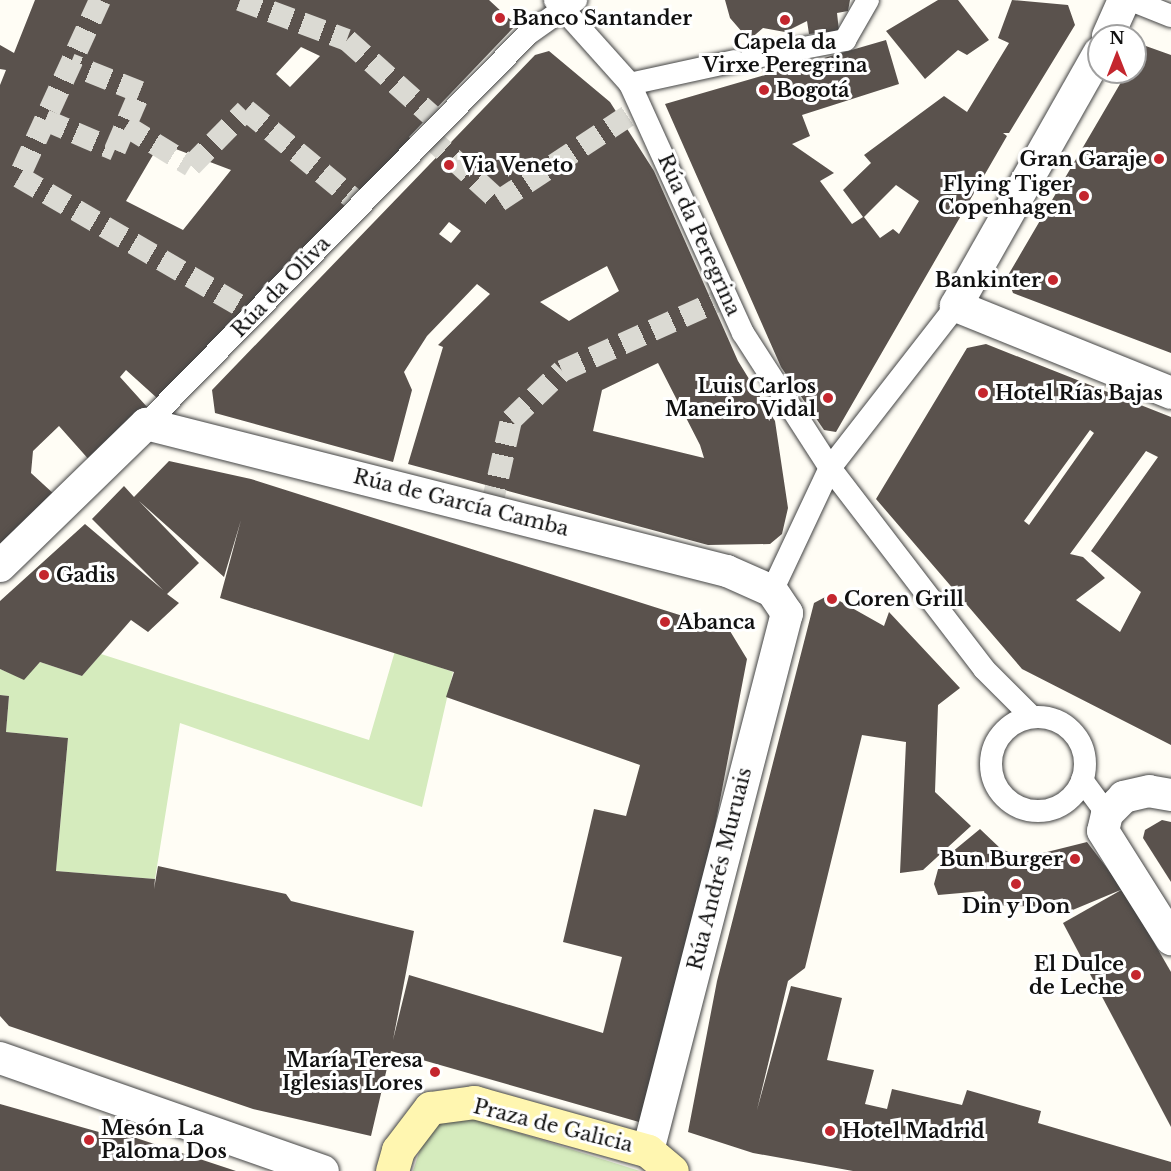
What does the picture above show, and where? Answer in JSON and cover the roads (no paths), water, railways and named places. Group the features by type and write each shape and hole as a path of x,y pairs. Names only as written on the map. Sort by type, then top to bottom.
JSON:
{"main road":[{"name":"Praza de Galicia","path":"392,1171 398,1150 430,1108 474,1102 660,1161"}],"street":[{"path":"630,84 743,59 845,40 868,0"},
{"path":"1113,24 1124,0"},
{"path":"1131,0 1171,16"},
{"name":"Rúa da Peregrina","path":"564,3 630,84 743,333 830,468 984,669 1032,717"},
{"name":"Rúa da Oliva","path":"0,566 146,424 528,34 564,3"},
{"path":"772,591 830,468 956,306 1087,75"},
{"path":"956,306 1171,393"},
{"name":"Rúa de García Camba","path":"146,424 727,571 772,591"},
{"name":"Rúa Andrés Muruais","path":"660,1161 787,613 772,591"},
{"path":"1032,717 1056,720 1075,734 1083,748 1083,780 1074,794 1049,809 1020,807 998,788 992,773 995,744 1010,727 1032,717"},
{"path":"1083,780 1107,814"},
{"path":"1171,795 1149,791 1124,797 1107,814 1103,831 1171,939"},
{"path":"0,1058 323,1171"}],"tunnel":[{"path":"100,0 19,177 254,314"},
{"path":"240,0 347,40 441,124"},
{"path":"45,120 115,150 140,92 70,64"},
{"path":"428,136 499,201 643,106"},
{"path":"126,126 191,166 246,110 361,205"},
{"path":"491,509 511,420 562,371 727,297"}],"place":[{"name":"Banco Santander","path":"500,18"},
{"name":"Capela da Virxe Peregrina","path":"785,20"},
{"name":"Bogotá","path":"764,90"},
{"name":"Gran Garaje","path":"1159,159"},
{"name":"Via Veneto","path":"449,165"},
{"name":"Flying Tiger Copenhagen","path":"1084,196"},
{"name":"Bankinter","path":"1053,280"},
{"name":"Hotel Rías Bajas","path":"983,393"},
{"name":"Luis Carlos Maneiro Vidal","path":"828,398"},
{"name":"Gadis","path":"44,575"},
{"name":"Coren Grill","path":"832,599"},
{"name":"Abanca","path":"665,622"},
{"name":"Bun Burger","path":"1075,859"},
{"name":"Din y Don","path":"1016,884"},
{"name":"El Dulce de Leche","path":"1136,975"},
{"name":"María Teresa Iglesias Lores","path":"435,1072"},
{"name":"Hotel Madrid","path":"830,1131"},
{"name":"Mesón La Paloma Dos","path":"89,1140"}]}
